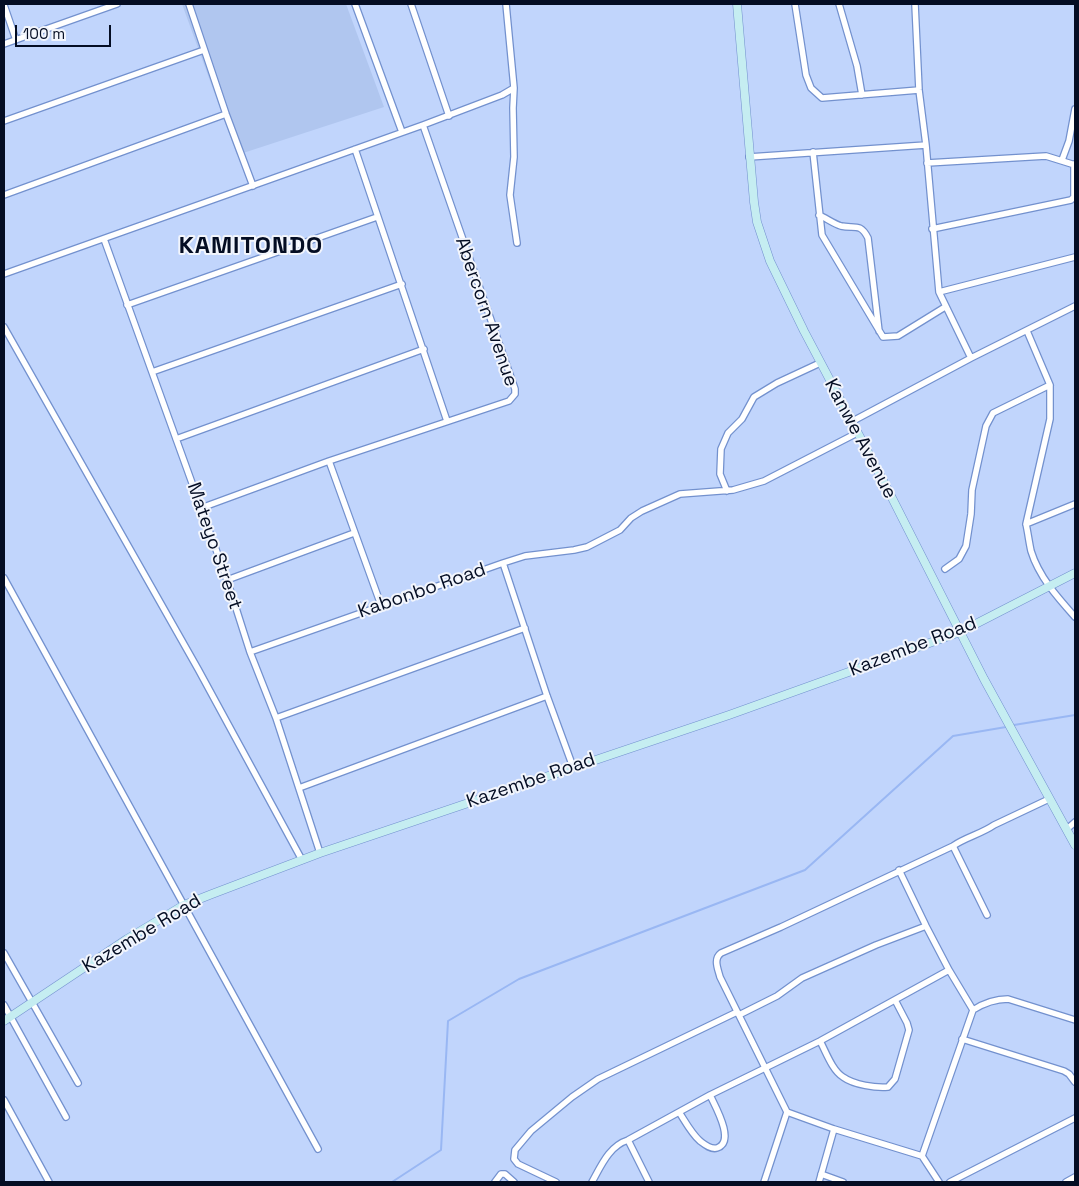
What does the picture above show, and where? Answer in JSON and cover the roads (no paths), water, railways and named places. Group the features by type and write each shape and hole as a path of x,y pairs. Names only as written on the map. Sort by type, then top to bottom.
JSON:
{"main road":[{"name":"Kanwe Avenue","path":"737,4 749,157 757,222 770,261 820,363 984,679 1075,845"},
{"name":"Kazembe Road","path":"7,1019 127,939 184,906 320,853 729,714 960,632 1075,573"}],"street":[{"path":"4,44 117,4"},
{"path":"189,4 226,114 253,186"},
{"path":"354,4 402,132"},
{"path":"411,4 449,116"},
{"path":"506,4 514,88 514,157 510,195 518,244"},
{"path":"795,4 802,60 811,88 822,98 919,90"},
{"path":"839,4 857,66 862,95"},
{"path":"915,4 919,90 926,145 939,292 972,358"},
{"path":"4,5 16,40"},
{"path":"4,121 204,50"},
{"path":"4,274 423,126 491,100 514,88"},
{"path":"1062,160 1075,109"},
{"path":"4,195 226,114"},
{"name":"Abercorn Avenue","path":"201,508 329,461 510,402 515,394 423,126"},
{"path":"749,157 926,145"},
{"path":"1067,146 1075,145"},
{"path":"355,149 424,349 447,422"},
{"path":"813,152 819,215 825,241 882,337 898,336 945,307"},
{"path":"927,164 1046,156 1074,165 1074,197 1072,200 932,229"},
{"path":"819,215 839,225 857,227 868,238 879,333"},
{"path":"127,305 377,217"},
{"name":"Mateyo Street","path":"104,239 227,580 250,652 276,718 320,853"},
{"path":"939,292 1075,257"},
{"path":"152,372 402,284"},
{"path":"851,422 1075,306"},
{"path":"4,327 198,669 302,860"},
{"path":"1027,331 1050,385 1050,419 1026,524 1034,559 1049,586 1075,617"},
{"path":"176,439 424,349"},
{"path":"726,491 720,474 721,449 728,433 742,419 754,397 777,383 820,363"},
{"path":"945,568 959,559 966,546 971,514 972,490 989,419 993,413 1050,385"},
{"path":"503,563 525,556 587,547 620,530 631,518 642,511 680,494 726,491 741,488 770,478 857,433"},
{"path":"329,461 380,605"},
{"path":"1026,524 1075,504"},
{"path":"227,580 354,533"},
{"name":"Kabonbo Road","path":"250,652 503,563 547,696 573,767"},
{"path":"4,578 318,1149"},
{"path":"276,718 525,628"},
{"path":"299,788 547,696"},
{"path":"938,1182 922,1156 834,1130 787,1112 720,977 716,965 718,955 952,846 965,838 986,831 994,825 1049,798"},
{"path":"1067,829 1075,822"},
{"path":"952,846 987,915"},
{"path":"899,870 949,970 973,1010"},
{"path":"556,1182 518,1164 514,1159 515,1150 531,1131 572,1097 598,1079 777,996 802,978 876,945 926,926"},
{"path":"4,953 78,1083"},
{"path":"592,1182 611,1150 618,1143 628,1140 764,1068 820,1041 949,970"},
{"path":"922,1156 973,1010 985,1003 999,999 1008,999 1075,1020"},
{"path":"820,1041 837,1071 844,1078 875,1088 888,1087 895,1079 909,1030 895,1000"},
{"path":"4,1005 7,1019 66,1117"},
{"path":"962,1039 1064,1071 1075,1082"},
{"path":"679,1112 698,1139 712,1148 718,1148 722,1145 724,1139 724,1129 710,1096"},
{"path":"4,1103 49,1182"},
{"path":"764,1182 787,1112"},
{"path":"950,1182 1075,1118"},
{"path":"819,1182 834,1130"},
{"path":"628,1140 649,1182"},
{"path":"494,1182 499,1175 505,1174 514,1182"},
{"path":"821,1174 843,1182"},
{"path":"1066,1182 1075,1177"}],"waterway":[{"path":"1014,725 1075,715"},
{"path":"392,1182 441,1150 448,1021 519,979 805,870 953,736 1006,727"}],"district":[{"name":"KAMITONDO","path":"251,246"}]}
